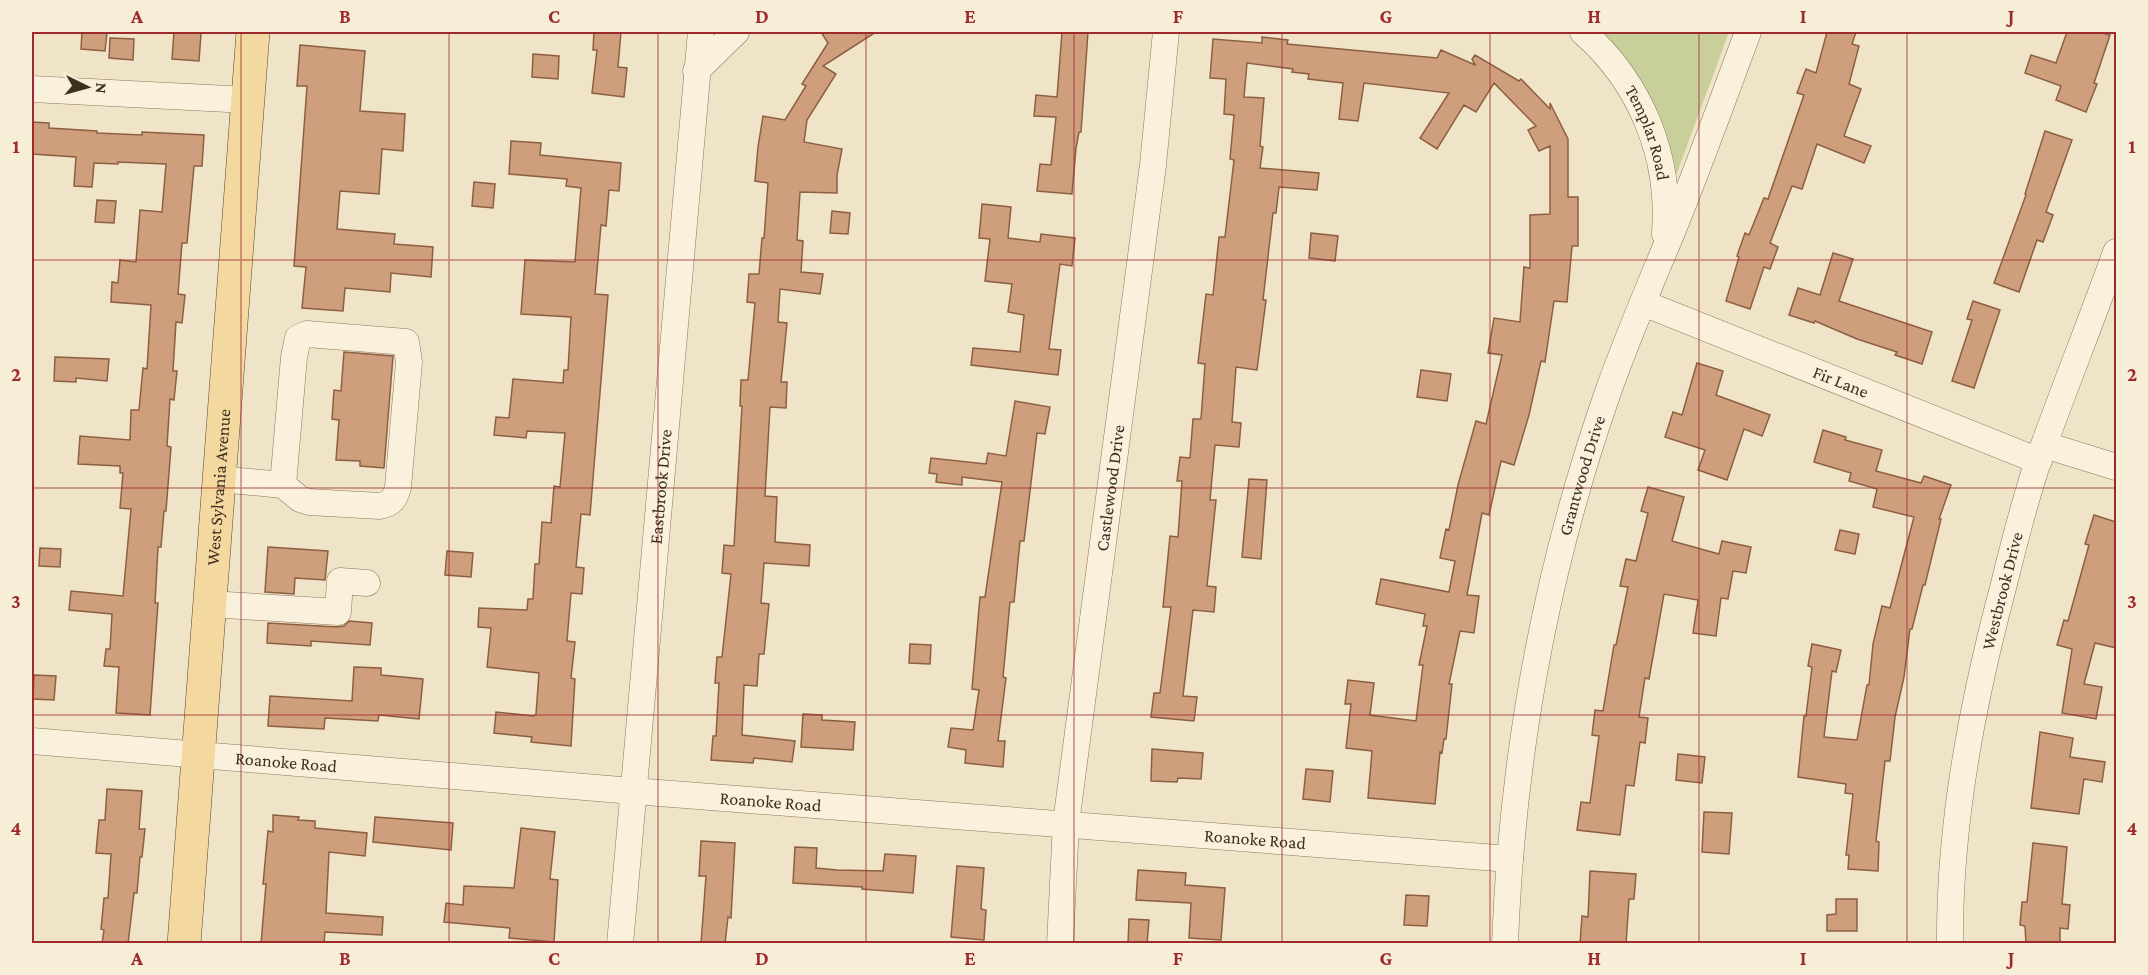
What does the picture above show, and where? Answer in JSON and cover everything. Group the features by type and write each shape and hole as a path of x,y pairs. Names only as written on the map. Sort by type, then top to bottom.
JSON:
{"main road":[{"name":"West Sylvania Avenue","path":"184,944 253,32"}],"street":[{"name":"Eastbrook Drive","path":"620,944 701,32"},
{"path":"696,71 736,32"},
{"name":"Castlewood Drive","path":"1060,944 1065,823 1153,165 1166,32"},
{"name":"Templar Road","path":"1583,32 1608,55 1630,85 1654,137 1665,191 1664,252"},
{"name":"Grantwood Drive","path":"1505,944 1510,859 1519,772 1550,593 1573,504 1609,392 1748,32"},
{"path":"32,89 248,100"},
{"name":"Westbrook Drive","path":"1950,944 1957,828 1975,711 2002,591 2042,453 2116,252"},
{"name":"Fir Lane","path":"1643,303 2042,453 2116,467"},
{"path":"219,479 283,485 300,499 309,502 380,506 389,504 395,498 398,487 409,362 406,342 308,334 298,338 294,357 283,485"},
{"path":"210,604 338,612 340,581 367,583"},
{"name":"Roanoke Road","path":"32,741 633,791 1510,859"}],"green space":[{"path":"1595,32 1729,32 1677,173 1671,176"}],"building":[{"path":"82,32 107,32 105,51 81,49"},
{"path":"174,32 201,33 199,61 172,59"},
{"path":"594,32 621,32 618,67 627,68 624,97 592,93 597,50 593,50"},
{"path":"821,32 876,32 823,66 836,74 807,120 804,142 842,149 837,175 837,193 800,192 797,240 803,241 801,272 823,274 820,294 780,289 778,322 787,323 781,382 787,382 786,408 770,407 765,496 777,497 775,542 810,545 809,566 764,563 761,603 769,604 764,654 759,654 757,686 744,685 742,735 795,741 792,762 754,758 753,763 711,760 713,736 716,736 719,683 715,683 717,657 722,657 731,574 722,573 724,545 734,546 742,406 740,406 741,380 748,380 755,303 747,302 749,274 759,274 762,238 764,238 768,183 755,181 758,147 763,116 785,120 806,86 802,84 828,43"},
{"path":"1062,32 1088,32 1081,132 1079,132 1076,148 1072,194 1037,191 1040,164 1051,165 1056,117 1034,116 1036,95 1057,97"},
{"path":"1827,32 1856,32 1852,44 1859,46 1849,84 1861,89 1844,136 1871,146 1864,163 1817,144 1802,189 1792,186 1770,243 1778,247 1770,269 1764,267 1750,309 1726,301 1739,257 1737,256 1745,233 1749,235 1764,198 1768,199 1804,95 1797,93 1806,69 1816,73"},
{"path":"2067,32 2098,32 2110,35 2094,83 2097,84 2086,112 2056,100 2061,86 2025,73 2031,55 2056,63"},
{"path":"1262,37 1288,40 1287,44 1437,58 1441,50 1475,65 1472,59 1475,55 1519,81 1521,79 1550,109 1550,103 1568,139 1568,197 1578,197 1578,246 1572,246 1567,302 1554,301 1545,362 1541,361 1529,415 1514,465 1501,461 1489,515 1482,513 1467,595 1479,596 1474,633 1460,631 1449,684 1452,684 1446,739 1444,739 1442,753 1440,752 1435,804 1368,798 1372,751 1346,748 1351,704 1345,704 1348,680 1374,683 1370,715 1416,721 1423,665 1419,665 1427,626 1423,626 1425,614 1376,604 1381,579 1449,592 1455,561 1440,558 1476,421 1486,424 1502,355 1488,353 1494,318 1520,322 1524,267 1530,268 1530,215 1550,214 1550,146 1539,151 1528,130 1536,126 1494,83 1476,112 1464,105 1437,149 1420,138 1449,93 1364,83 1358,121 1339,119 1343,83 1308,79 1309,74 1292,72 1293,69 1247,63 1244,97 1264,98 1260,168 1319,173 1317,190 1279,187 1276,213 1273,213 1263,300 1266,300 1257,370 1236,367 1232,422 1241,423 1239,447 1215,445 1210,500 1216,500 1207,586 1216,587 1214,612 1193,610 1183,696 1197,697 1194,721 1151,717 1154,693 1160,693 1171,607 1163,607 1170,536 1178,537 1182,481 1177,481 1180,457 1190,458 1193,419 1201,419 1205,364 1198,363 1206,294 1213,295 1219,237 1225,237 1234,160 1230,159 1234,115 1224,114 1226,79 1210,78 1213,39 1262,43"},
{"path":"110,38 134,39 133,60 109,58"},
{"path":"300,45 365,51 360,111 405,114 403,151 382,149 379,194 340,191 337,229 395,234 394,244 433,247 431,277 391,273 390,292 345,288 343,311 302,308 306,267 294,266 307,86 297,86"},
{"path":"533,54 559,56 558,79 532,77"},
{"path":"32,122 49,123 49,128 97,131 97,133 142,135 142,132 204,135 202,166 194,166 187,243 182,243 178,294 185,295 182,323 176,322 173,371 177,371 174,400 170,399 167,446 171,447 166,511 164,511 161,547 158,547 155,603 158,603 150,715 116,713 119,667 104,666 106,649 110,649 112,614 69,610 71,591 123,596 131,509 120,508 123,473 120,473 120,466 78,464 80,436 130,440 131,410 139,410 143,368 147,369 151,305 111,302 112,282 118,283 120,260 136,262 140,210 162,212 166,164 94,163 92,187 74,186 76,157 32,154"},
{"path":"2045,131 2072,140 2046,212 2053,215 2043,242 2037,240 2019,292 1994,283 2026,195"},
{"path":"511,141 541,143 540,155 621,163 619,191 609,190 606,226 601,225 595,294 608,295 590,515 581,514 576,567 584,568 582,594 571,593 567,641 575,642 571,678 575,679 571,746 531,742 532,737 494,733 496,712 534,716 536,714 539,673 487,667 491,628 478,627 479,608 527,610 528,599 533,599 535,564 539,564 542,522 551,523 554,486 560,487 565,433 527,431 526,438 494,435 496,417 509,418 513,379 563,383 564,370 568,370 571,317 521,314 525,260 575,262 581,188 566,186 567,179 509,174"},
{"path":"474,182 495,184 493,208 472,206"},
{"path":"97,200 116,201 114,223 95,222"},
{"path":"982,204 1011,207 1008,238 1040,242 1041,234 1075,238 1072,266 1060,264 1049,349 1061,350 1058,375 971,365 973,348 1020,352 1024,315 1008,312 1012,284 985,281 990,239 979,238"},
{"path":"832,211 850,213 848,234 830,233"},
{"path":"1311,233 1338,236 1335,261 1309,258"},
{"path":"1833,253 1853,259 1839,301 1932,332 1922,364 1895,355 1897,352 1857,339 1815,321 1814,323 1789,315 1798,288 1820,295"},
{"path":"1973,301 2000,310 1974,388 1952,381 1972,320 1967,319"},
{"path":"344,352 393,356 384,468 360,466 360,461 336,460 339,420 332,419 334,390 341,391"},
{"path":"55,357 109,359 107,381 76,378 76,382 54,381"},
{"path":"1697,363 1723,371 1716,395 1770,415 1762,436 1744,429 1727,480 1698,470 1705,450 1665,437 1673,412 1682,415"},
{"path":"1421,370 1451,374 1447,401 1417,397"},
{"path":"1015,401 1050,407 1045,434 1037,433 1024,541 1020,541 1014,602 1010,602 1003,677 1006,678 998,741 1005,741 1003,767 965,763 966,750 948,747 951,728 973,730 979,690 972,689 980,597 985,597 1002,482 962,477 962,485 936,482 937,474 929,473 931,458 986,464 988,453 1006,456"},
{"path":"1823,430 1846,437 1845,440 1882,450 1876,471 1921,483 1924,476 1951,485 1939,519 1941,519 1925,585 1923,585 1912,629 1910,629 1890,761 1885,761 1876,841 1879,842 1878,871 1848,869 1849,855 1846,855 1853,794 1845,793 1846,784 1798,777 1812,667 1808,666 1812,644 1841,650 1836,672 1832,671 1824,737 1857,740 1867,685 1869,685 1873,644 1882,606 1890,608 1914,517 1873,507 1877,489 1849,481 1851,473 1814,462"},
{"path":"1249,479 1267,480 1261,559 1242,557"},
{"path":"1648,487 1684,497 1672,541 1719,554 1722,541 1751,547 1746,573 1733,571 1728,599 1721,598 1716,636 1693,633 1698,600 1664,594 1649,679 1645,678 1639,717 1648,718 1645,743 1640,742 1634,786 1626,785 1620,835 1577,830 1581,802 1590,803 1599,736 1592,735 1595,710 1603,711 1614,645 1616,645 1628,587 1620,586 1626,559 1636,561 1648,513 1641,511"},
{"path":"2094,515 2116,522 2116,648 2095,643 2084,684 2102,687 2096,719 2062,713 2072,649 2057,645 2064,620 2068,621 2089,545 2085,544"},
{"path":"1840,530 1859,534 1855,554 1835,550"},
{"path":"268,547 328,551 325,580 295,578 294,594 265,592"},
{"path":"40,548 61,549 60,567 39,566"},
{"path":"447,551 473,553 471,577 445,575"},
{"path":"349,621 372,623 370,645 311,641 311,646 267,643 268,623 337,627 344,626"},
{"path":"910,644 931,645 930,664 909,663"},
{"path":"354,667 381,668 381,675 423,679 419,719 379,715 378,721 325,718 324,729 268,726 270,696 352,701"},
{"path":"34,675 56,676 54,700 33,699"},
{"path":"803,714 822,715 822,720 855,722 853,750 801,747"},
{"path":"2040,732 2073,738 2070,757 2105,762 2102,782 2084,779 2079,814 2031,808"},
{"path":"1152,749 1203,753 1201,779 1178,778 1177,782 1151,781"},
{"path":"1678,754 1705,757 1702,783 1676,780"},
{"path":"1306,769 1333,771 1330,802 1303,799"},
{"path":"107,789 142,791 139,829 145,829 128,944 102,944 104,898 108,898 111,854 96,853 99,820 105,820"},
{"path":"1704,812 1732,813 1729,854 1702,852"},
{"path":"273,815 315,821 315,828 367,833 365,856 329,852 326,913 383,917 382,935 325,932 324,944 261,944 266,884 263,884 268,831 273,832"},
{"path":"375,817 453,823 451,850 373,842"},
{"path":"521,828 555,832 550,879 558,880 554,942 509,938 510,928 444,922 446,903 463,905 464,886 514,888"},
{"path":"701,841 735,843 731,918 728,917 725,944 701,944 706,876 699,876"},
{"path":"2033,843 2067,847 2062,904 2070,905 2068,929 2060,928 2060,944 2026,944 2025,926 2020,925 2022,902 2027,902"},
{"path":"795,847 817,848 816,868 837,870 883,871 885,854 916,856 913,893 793,883"},
{"path":"957,866 984,868 981,909 986,910 984,940 951,937"},
{"path":"1138,870 1186,873 1185,885 1225,888 1221,940 1189,938 1191,903 1136,900"},
{"path":"1590,871 1636,874 1634,899 1629,899 1626,944 1580,944 1582,916 1588,917"},
{"path":"1406,895 1429,896 1427,926 1404,925"},
{"path":"1836,899 1857,899 1857,931 1827,931 1827,915 1836,914"},
{"path":"1129,919 1149,920 1147,944 1128,944"}]}
